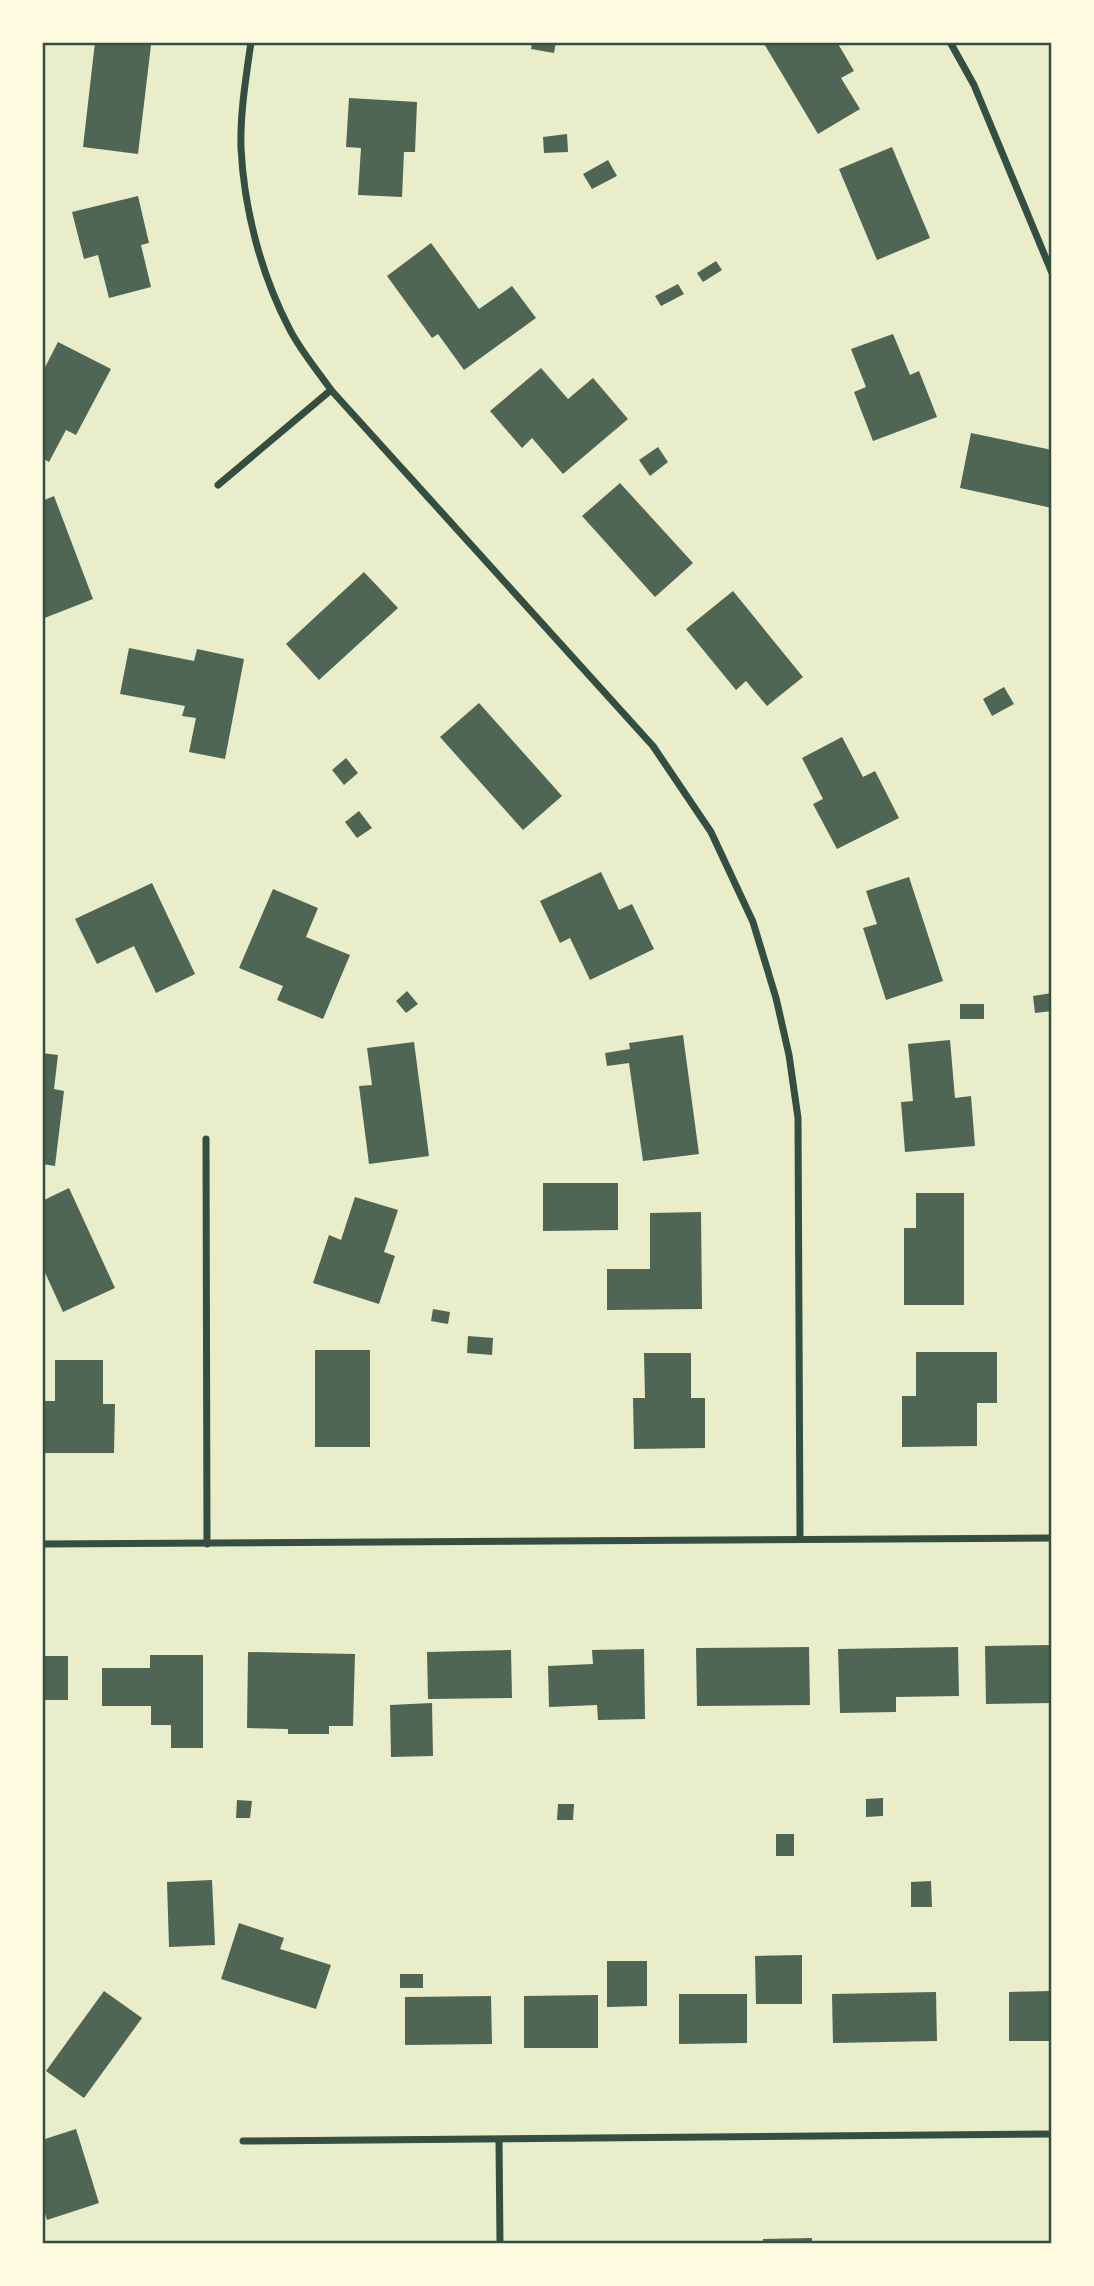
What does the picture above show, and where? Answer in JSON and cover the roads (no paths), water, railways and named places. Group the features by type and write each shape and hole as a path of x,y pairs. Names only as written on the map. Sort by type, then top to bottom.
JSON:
{"street":[{"path":"251,42 241,148 248,206 264,268 289,329 331,390 653,746 711,832 753,922 776,998 789,1055 798,1118 800,1539"},
{"path":"950,42 974,85 1052,273"},
{"path":"218,485 331,390"},
{"path":"206,1139 207,1544"},
{"path":"42,1544 1052,1538"},
{"path":"243,2141 1052,2134"},
{"path":"499,2140 500,2244"}]}
